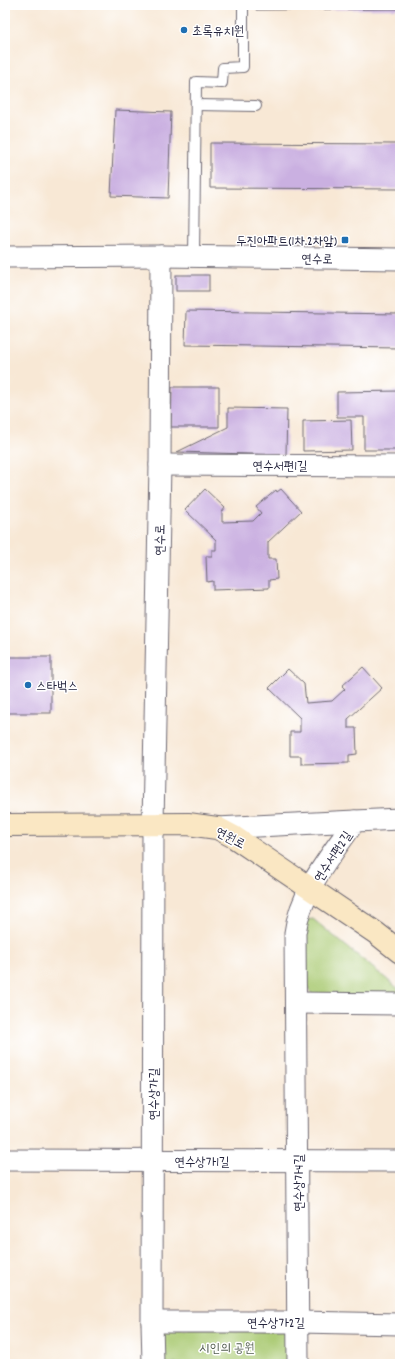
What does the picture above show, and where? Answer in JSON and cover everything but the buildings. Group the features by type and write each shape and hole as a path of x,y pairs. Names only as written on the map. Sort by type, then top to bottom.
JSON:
{"street":[{"name":"연수로","path":"153,824 160,465 161,256"},
{"name":"연수로","path":"5,257 161,256 400,259"},
{"name":"연수서편1길","path":"160,465 400,466"},
{"name":"연수서편2길","path":"310,888 355,821 400,819"},
{"path":"217,828 355,821"},
{"name":"연수상가길","path":"153,824 153,1364"},
{"name":"연원로","path":"5,825 188,824 217,828 234,836 376,933 400,952"},
{"name":"연수상가4길","path":"298,1364 298,1161 295,933 297,920 310,888"},
{"path":"296,1003 400,1004"},
{"name":"연수상가1길","path":"5,1160 400,1161"},
{"name":"연수상가2길","path":"152,1322 400,1324"}],"lane":[{"path":"194,257 196,82 222,83 223,68 242,67 243,5"},
{"path":"196,105 256,106"}],"green space":[{"path":"313,919 400,990 397,996 312,995 306,984 306,920"},
{"name":"시인의 공원","path":"160,1330 293,1331 293,1364 160,1364"}],"place":[{"name":"초록유치원","path":"184,30"},
{"name":"두진아파트(1차.2차앞)","path":"345,240"},
{"name":"스타벅스","path":"28,685"}]}
